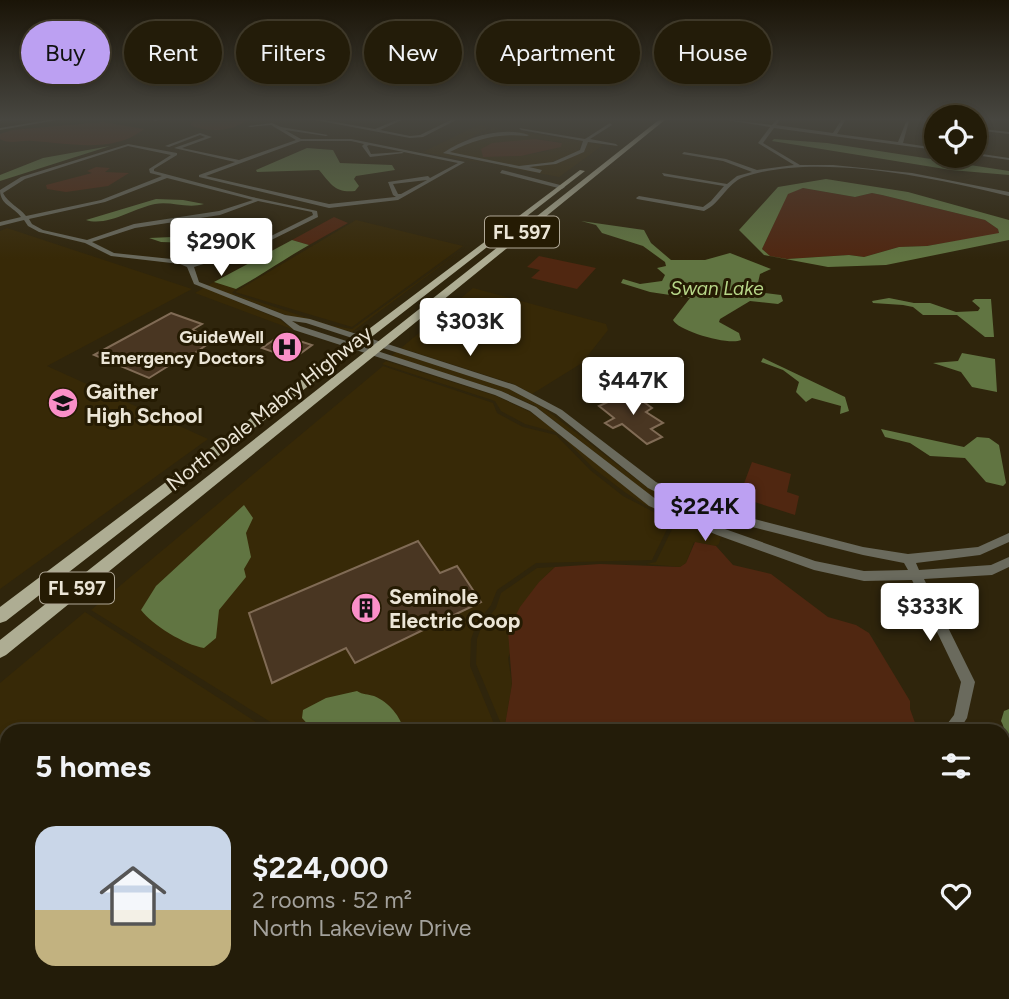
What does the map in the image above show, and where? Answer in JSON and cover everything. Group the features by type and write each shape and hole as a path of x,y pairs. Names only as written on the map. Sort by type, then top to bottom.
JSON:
{"main road":[{"name":"North Dale Mabry Highway","path":"0,650 377,349 601,166"},
{"name":"North Dale Mabry Highway","path":"0,616 586,168"},
{"path":"514,238 518,230 566,190 565,184"},
{"path":"132,514 154,525"}],"street":[{"path":"61,166 23,177 0,192 4,200 30,225 41,231 88,242 113,255 175,260 190,267 253,247 316,216 314,211 256,201 150,171 158,166"},
{"path":"190,173 209,166"},
{"path":"226,166 201,176 329,206 402,196 455,166"},
{"path":"490,166 531,166"},
{"path":"490,166 565,184"},
{"path":"740,166 755,171"},
{"path":"639,198 704,209 726,185 755,171 794,166"},
{"path":"808,166 864,169 1009,194"},
{"path":"519,167 540,171"},
{"path":"664,174 726,185"},
{"path":"0,224 103,201 167,176"},
{"path":"402,196 396,194 390,183 434,177"},
{"path":"88,242 134,226 220,213 256,201"},
{"path":"190,267 196,283 282,317 307,321 363,339 377,349 498,393 533,410 653,503 703,525 814,565 864,576 916,576 992,570 1009,562"},
{"path":"282,317 297,328 353,347 377,349 512,387 559,412 652,485 705,509 863,551 908,559 980,551 1009,537"},
{"path":"703,525 705,509"},
{"path":"908,559 968,682 960,718 955,724"}],"shaded area":[{"path":"497,166 541,172 526,167 575,166 559,177"},
{"path":"96,167 110,168 105,172 129,173 108,186 66,192 47,189 46,185 92,173 87,171"},
{"path":"803,188 855,197 872,193 882,195 985,220 998,229 999,234 927,246 899,247 864,257 849,255 787,259 770,256 762,249 788,193"},
{"path":"334,217 348,223 309,245 292,240"},
{"path":"356,220 463,246 352,327 235,292"},
{"name":"Gaither High School","path":"7,228 192,289 47,366 208,439 0,589 0,231"},
{"path":"466,247 352,332 286,315 234,295 228,298 279,319 293,330 195,293 214,282 236,289 232,293 329,325 352,329"},
{"path":"539,256 596,268 577,289 531,278 540,270 527,267"},
{"path":"473,288 606,324 608,330 582,363 532,394 514,384 401,348"},
{"path":"396,352 509,389 541,406 648,488 699,513 698,518 656,500 534,405 501,391 391,356"},
{"path":"386,361 496,396 530,412 559,433 525,424 501,411 495,401 382,364"},
{"name":"Seminole Electric Coop","path":"383,366 493,403 497,413 523,427 556,435 590,470 623,496 671,521 652,560 536,563 497,590 491,605 477,623 471,639 470,666 494,724 274,724 91,610"},
{"path":"559,433 650,506 721,537 719,544 716,546 694,542 686,563 680,567 646,564 656,562 675,523 673,518 645,505 626,493 593,468"},
{"path":"752,462 791,474 787,492 799,496 795,515 739,497"},
{"path":"695,542 716,546 733,565 771,574 828,617 856,625 869,633 910,701 915,724 505,724 512,684 508,631 520,607 539,582 555,567 600,564 680,567 686,563"},
{"path":"555,567 539,582 508,658 512,684 505,724 501,724 476,664 477,639 482,625 496,608 501,593 537,568"},
{"path":"85,612 259,724 0,724 0,683"}],"water":[{"path":"24,166 48,166 0,181 0,175"},
{"path":"266,166 392,166 395,170 356,176 354,179 359,186 355,191 343,191 334,186 319,170 256,170"},
{"path":"939,168 987,168 1009,171 1009,175"},
{"path":"826,179 908,192 1009,220 1009,240 886,265 828,267 764,255 739,230 778,187","holes":["803,188 855,197 872,193 985,220 998,229 999,233 927,246 899,247 864,257 849,255 787,259 770,256 762,249 788,194"]},
{"path":"156,199 204,204 155,204 112,219 86,220"},
{"path":"260,220 266,222 228,240 197,241 194,243 201,243 197,248 189,247 192,243 161,242 149,238 219,235"},
{"name":"Swan Lake","path":"581,221 644,230 651,243 671,260 705,260 730,253 771,269 760,274 757,287 765,293 781,295 783,301 778,304 750,301 720,319 719,322 739,333 741,340 726,341 694,333 673,320 690,298 650,292 621,283 623,279 640,284 662,281 665,275 657,268 666,266 665,262 643,246 602,233 596,225"},
{"path":"292,240 309,245 236,289 214,282"},
{"path":"889,298 930,303 956,312 978,311 980,308 972,301 991,299 994,337 985,337 957,315 923,315 913,307 872,301"},
{"path":"962,353 995,359 997,392 972,387 961,372 933,363 958,361"},
{"path":"763,358 845,397 849,411 840,414 841,406 812,398 806,402 796,392 799,382 783,370 761,362"},
{"path":"881,429 964,447 977,437 989,438 999,445 1006,483 1003,486 986,482 965,458 930,456 910,443 885,437"},
{"path":"244,505 253,518 246,533 251,557 244,569 246,577 219,610 216,638 204,648 196,646 161,628 141,610 156,586"},
{"path":"357,691 374,696 394,711 401,724 308,724 302,718 303,710 326,698"},
{"path":"1009,709 1009,724 1002,724 1001,721 1004,711"}],"building":[{"path":"171,313 202,324 192,330 215,339 182,362 178,360 149,378 94,355"},
{"name":"GuideWell Emergency Doctors","path":"281,335 312,345 293,359 262,348"},
{"path":"630,392 652,408 646,412 663,423 651,429 662,437 647,444 622,424 613,428 605,423 614,418 599,406"},
{"name":"Seminole Electric Coop","path":"418,541 440,573 457,566 481,602 355,663 346,648 272,683 249,613"}],"place":[{"name":"GuideWell Emergency Doctors","path":"287,347"},
{"name":"Gaither High School","path":"63,403"},
{"name":"Seminole Electric Coop","path":"366,608"}]}
